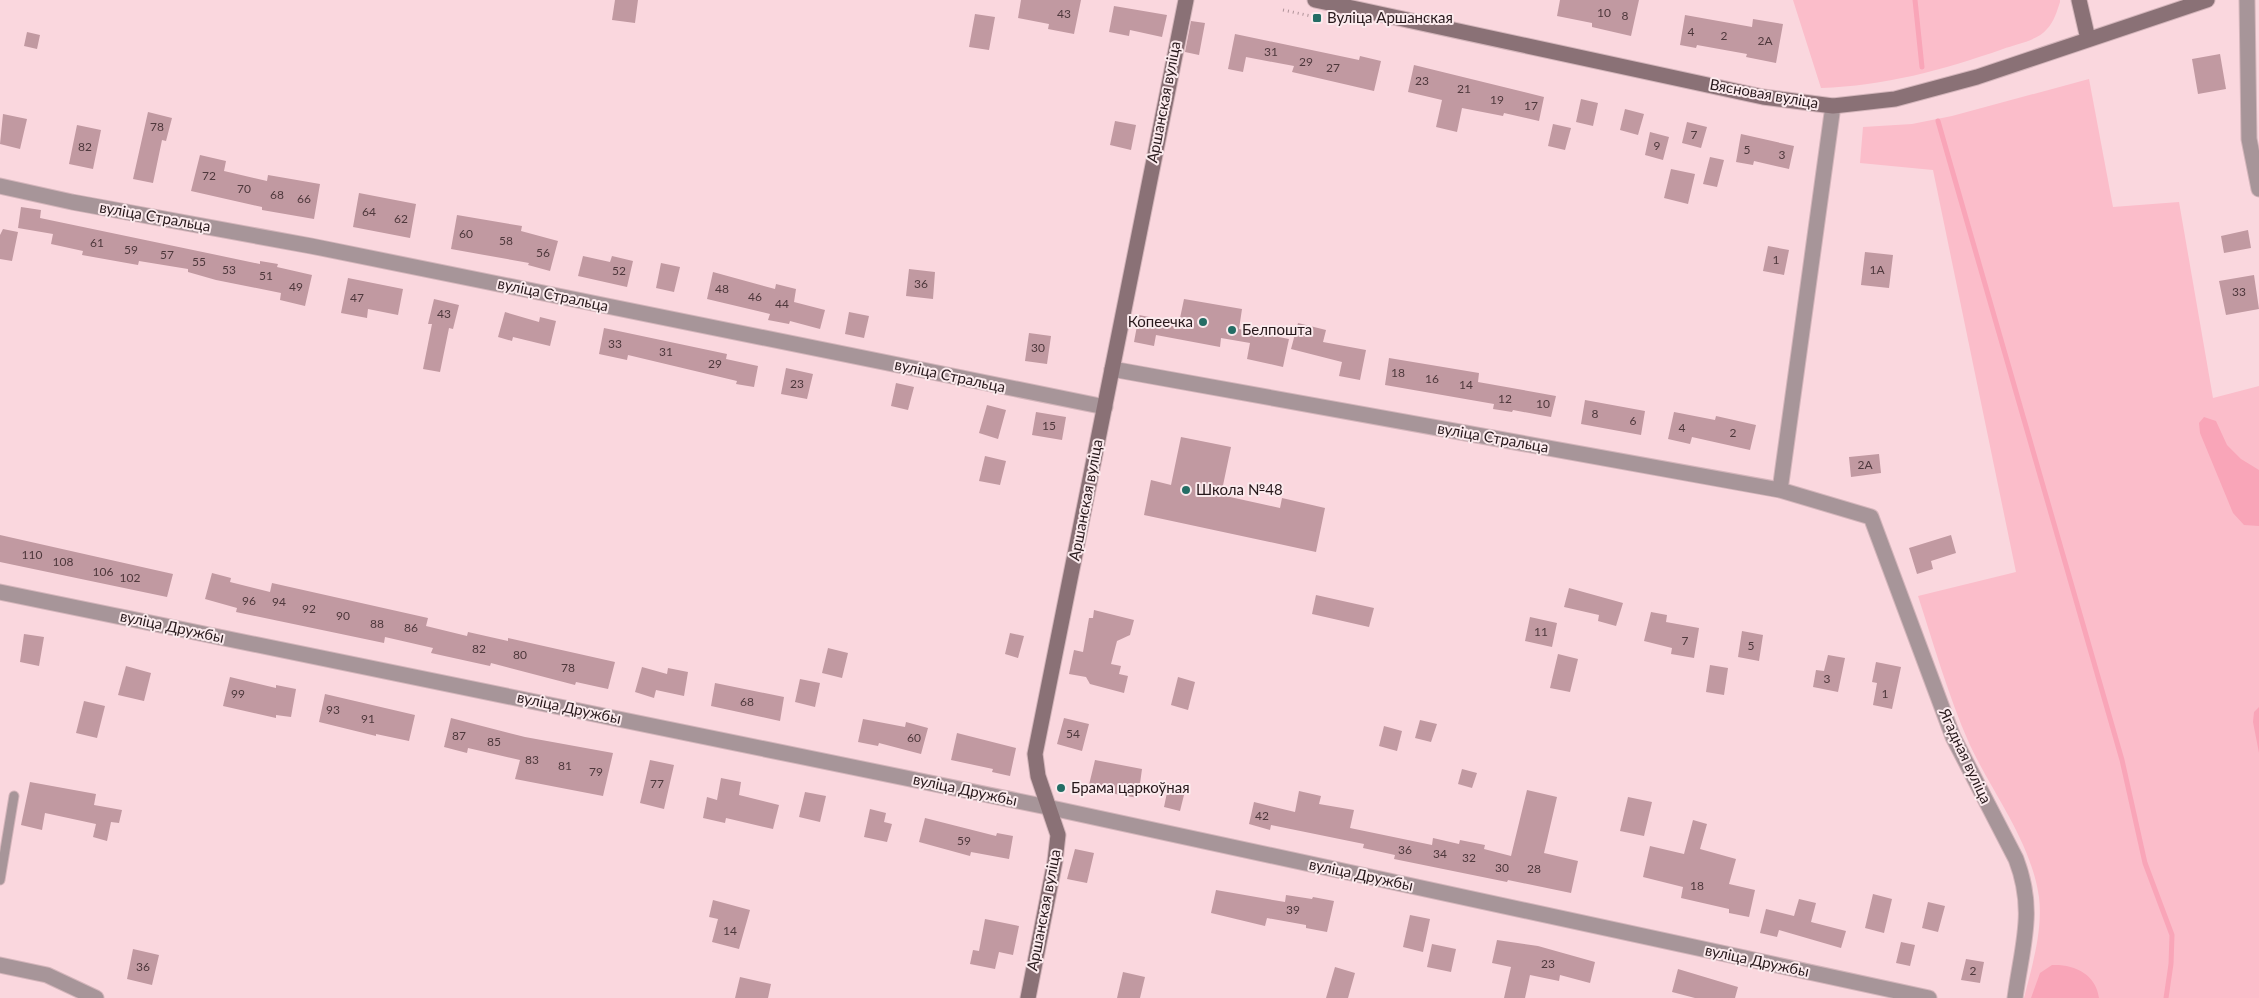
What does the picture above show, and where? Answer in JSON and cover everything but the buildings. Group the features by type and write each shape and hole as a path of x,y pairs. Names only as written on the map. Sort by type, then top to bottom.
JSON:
{"street":[{"name":"Аршанская вуліца","path":"1028,998 1056,861 1058,834 1047,807 1038,776 1035,754 1186,0"},
{"name":"Вясновая вуліца","path":"1315,0 1763,97 1834,106 1895,99 1977,77 2207,0"},
{"path":"2079,0 2088,39"},
{"path":"2247,0 2250,140 2259,189"},
{"path":"1780,490 1834,106"},
{"name":"вуліца Стральца","path":"0,186 72,202 311,246 1105,407"},
{"name":"вуліца Стральца","path":"1112,369 1780,490 1871,517"},
{"name":"Ягадная вуліца","path":"1871,517 1953,737 2016,859 2024,879 2028,918 2015,998"},
{"name":"вуліца Дружбы","path":"0,592 1047,807 1929,998"},
{"path":"0,965 47,975 96,998"}],"lane":[{"path":"0,880 14,796"}],"shaded area":[{"path":"1793,0 2060,0 2060,2 2049,26 2043,33 2026,42 1913,76 1868,84 1821,88"},
{"path":"2089,79 2113,207 2179,202 2213,398 2259,386 2259,998 2024,998 2038,935 2040,910 2035,876 2010,818 1978,762 1961,725 1918,596 2016,572 1933,170 1860,163 1863,127 1912,124 1952,116"},
{"path":"2204,417 2216,421 2227,445 2241,459 2259,470 2259,526 2244,525 2233,513 2200,433 2199,423"},
{"path":"2259,707 2259,753 2253,722 2254,712"},
{"path":"2052,965 2068,966 2083,972 2093,983 2099,998 2031,998 2040,973"}],"waterway":[{"path":"1915,0 1922,67"},
{"path":"1938,121 2122,760 2145,863 2172,935 2171,964 2166,998"}],"place":[{"name":"Вуліца Аршанская","path":"1317,18"},
{"name":"Копеечка","path":"1203,322"},
{"name":"Белпошта","path":"1232,330"},
{"name":"Школа №48","path":"1186,490"},
{"name":"Брама царкоўная","path":"1061,788"}]}
